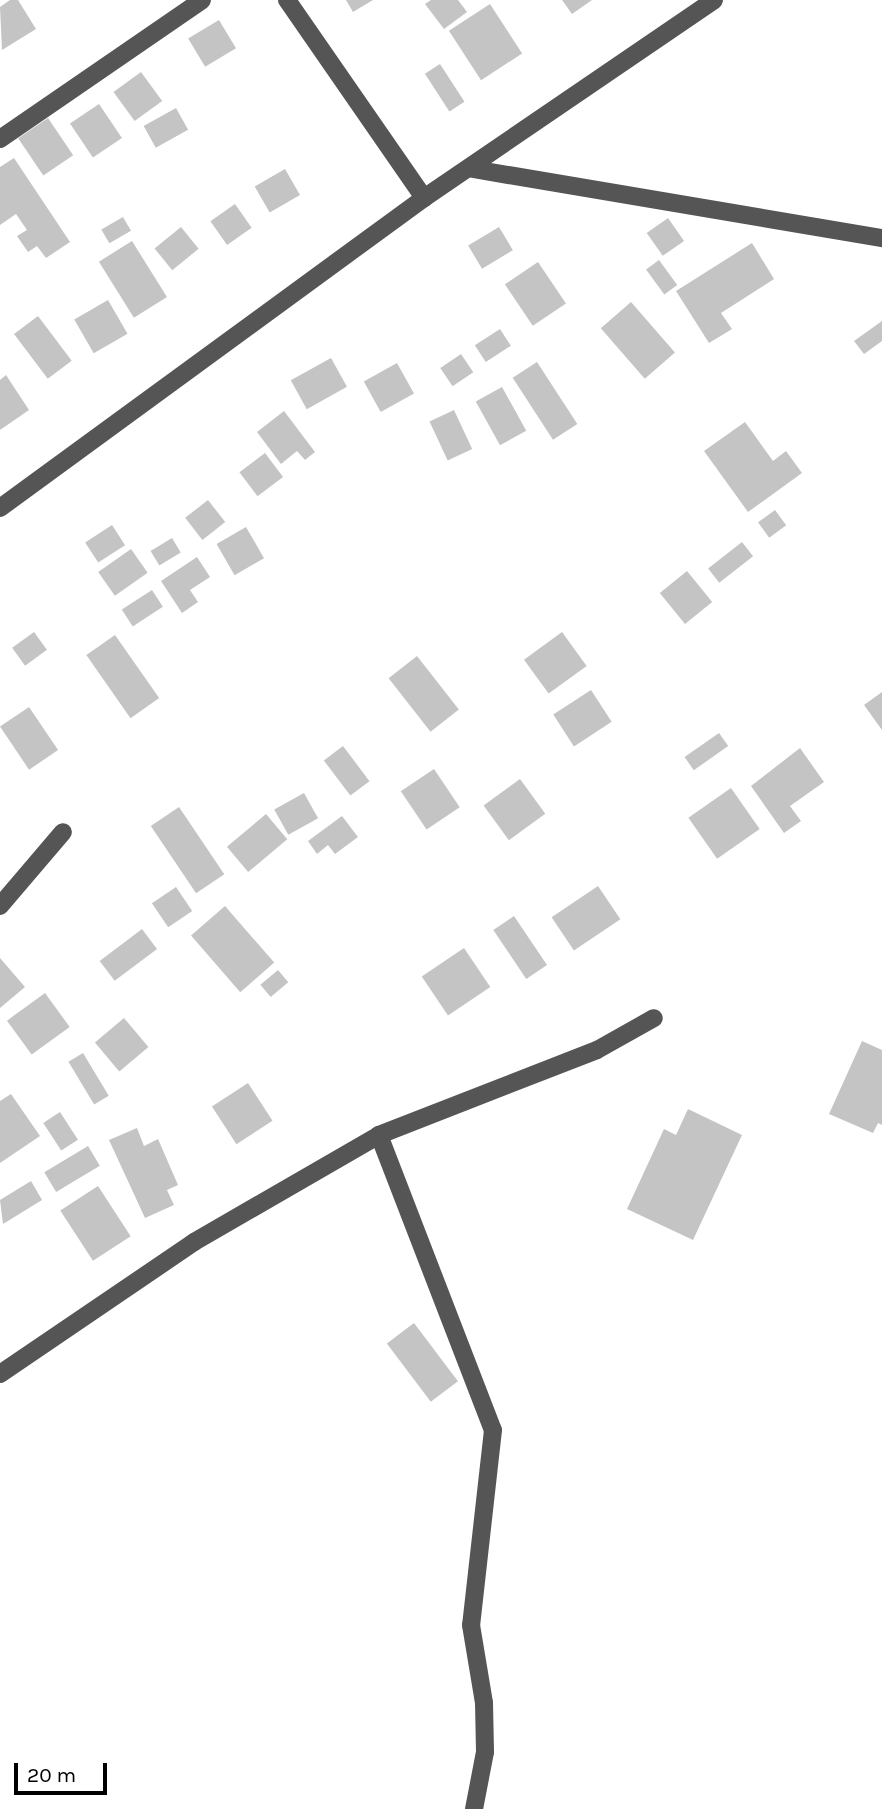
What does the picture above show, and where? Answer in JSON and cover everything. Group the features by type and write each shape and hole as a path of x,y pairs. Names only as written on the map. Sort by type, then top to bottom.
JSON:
{"street":[{"path":"0,139 202,0"},
{"path":"287,0 424,198"},
{"path":"0,508 424,198 473,169 714,0"},
{"path":"473,169 882,238"},
{"path":"0,906 63,832"},
{"path":"0,1374 194,1242 379,1135 597,1050 654,1018"},
{"path":"379,1135 493,1430 471,1625 484,1703 485,1752 474,1809"}],"building":[{"path":"10,0 18,0 36,29 2,50 0,7"},
{"path":"346,0 373,0 353,12"},
{"path":"431,0 458,0 467,12 444,29 425,4"},
{"path":"562,0 592,0 572,14"},
{"path":"490,4 522,53 481,80 449,31"},
{"path":"219,20 236,48 205,67 188,39"},
{"path":"440,64 465,102 449,112 425,74"},
{"path":"141,72 162,101 135,121 113,92"},
{"path":"99,104 122,138 93,158 70,124"},
{"path":"176,108 188,130 156,148 144,126"},
{"path":"48,118 73,155 43,175 18,138"},
{"path":"14,158 70,242 46,258 37,246 28,252 17,236 27,230 16,214 0,225 0,167"},
{"path":"285,169 300,195 270,212 255,186"},
{"path":"235,204 252,228 227,245 210,221"},
{"path":"123,217 131,231 109,243 101,230"},
{"path":"668,218 684,241 663,256 647,233"},
{"path":"181,227 199,249 172,270 155,248"},
{"path":"499,227 513,250 482,269 468,246"},
{"path":"132,241 167,297 134,318 99,262"},
{"path":"752,243 774,279 721,313 732,329 709,343 676,291"},
{"path":"659,260 677,285 664,294 646,269"},
{"path":"538,262 566,303 533,326 505,284"},
{"path":"108,300 128,334 94,353 74,320"},
{"path":"631,302 675,353 645,379 601,328"},
{"path":"38,316 72,361 48,379 14,334"},
{"path":"882,321 882,341 864,354 854,341"},
{"path":"500,329 511,346 486,362 475,345"},
{"path":"461,354 473,372 453,386 440,368"},
{"path":"331,358 347,387 307,409 291,380"},
{"path":"537,362 577,424 553,440 513,378"},
{"path":"397,363 414,394 381,412 364,381"},
{"path":"6,375 29,410 0,430 0,380"},
{"path":"502,387 526,431 500,445 476,402"},
{"path":"454,410 472,449 448,460 430,421"},
{"path":"284,411 315,452 305,460 297,451 281,464 257,432"},
{"path":"745,422 773,461 786,451 802,473 748,512 704,451"},
{"path":"265,453 283,477 257,496 239,472"},
{"path":"208,500 225,522 202,540 185,518"},
{"path":"775,510 786,525 769,538 758,522"},
{"path":"112,525 125,545 98,563 85,542"},
{"path":"246,527 264,558 235,575 217,544"},
{"path":"172,538 181,553 159,565 151,551"},
{"path":"742,542 753,556 719,583 708,568"},
{"path":"131,549 148,573 115,596 98,572"},
{"path":"197,557 210,577 190,590 198,602 182,613 161,581"},
{"path":"687,571 712,602 685,624 660,593"},
{"path":"152,590 163,607 133,626 122,610"},
{"path":"34,632 47,650 25,666 12,648"},
{"path":"562,632 587,666 549,694 524,660"},
{"path":"115,635 159,698 130,718 86,655"},
{"path":"417,656 459,710 430,732 389,678"},
{"path":"591,690 612,722 574,746 553,715"},
{"path":"882,692 882,730 864,705"},
{"path":"29,707 58,750 29,770 0,727"},
{"path":"719,733 728,746 694,770 685,757"},
{"path":"343,746 369,781 350,796 324,760"},
{"path":"800,748 824,782 790,806 801,821 784,833 751,786"},
{"path":"434,769 460,807 427,830 401,791"},
{"path":"520,779 545,814 509,840 484,805"},
{"path":"731,788 760,829 717,859 688,818"},
{"path":"304,793 318,818 288,835 274,809"},
{"path":"179,807 224,874 196,893 151,826"},
{"path":"266,814 287,839 248,872 227,847"},
{"path":"342,816 358,837 335,854 328,845 317,854 308,841"},
{"path":"598,886 620,919 574,950 552,917"},
{"path":"176,887 192,911 168,927 152,903"},
{"path":"225,906 274,963 240,992 191,936"},
{"path":"514,916 547,965 526,979 493,930"},
{"path":"142,929 157,949 115,981 100,961"},
{"path":"464,948 490,987 448,1015 422,977"},
{"path":"0,958 25,987 0,1008"},
{"path":"278,970 288,982 271,997 260,985"},
{"path":"45,993 70,1027 32,1055 7,1021"},
{"path":"124,1018 148,1047 119,1072 95,1042"},
{"path":"862,1041 882,1050 882,1125 878,1123 873,1133 829,1114"},
{"path":"83,1053 109,1096 94,1105 68,1062"},
{"path":"248,1083 273,1121 236,1144 212,1106"},
{"path":"11,1094 40,1136 0,1163 0,1101"},
{"path":"688,1109 742,1135 693,1240 627,1209 664,1129 676,1135"},
{"path":"60,1112 78,1140 61,1151 43,1123"},
{"path":"137,1128 144,1146 158,1139 178,1185 167,1190 174,1205 145,1218 109,1140"},
{"path":"88,1146 100,1166 56,1192 44,1172"},
{"path":"31,1181 42,1200 3,1224 0,1200"},
{"path":"98,1186 131,1236 93,1261 60,1211"},
{"path":"414,1323 458,1381 431,1402 387,1343"}]}
